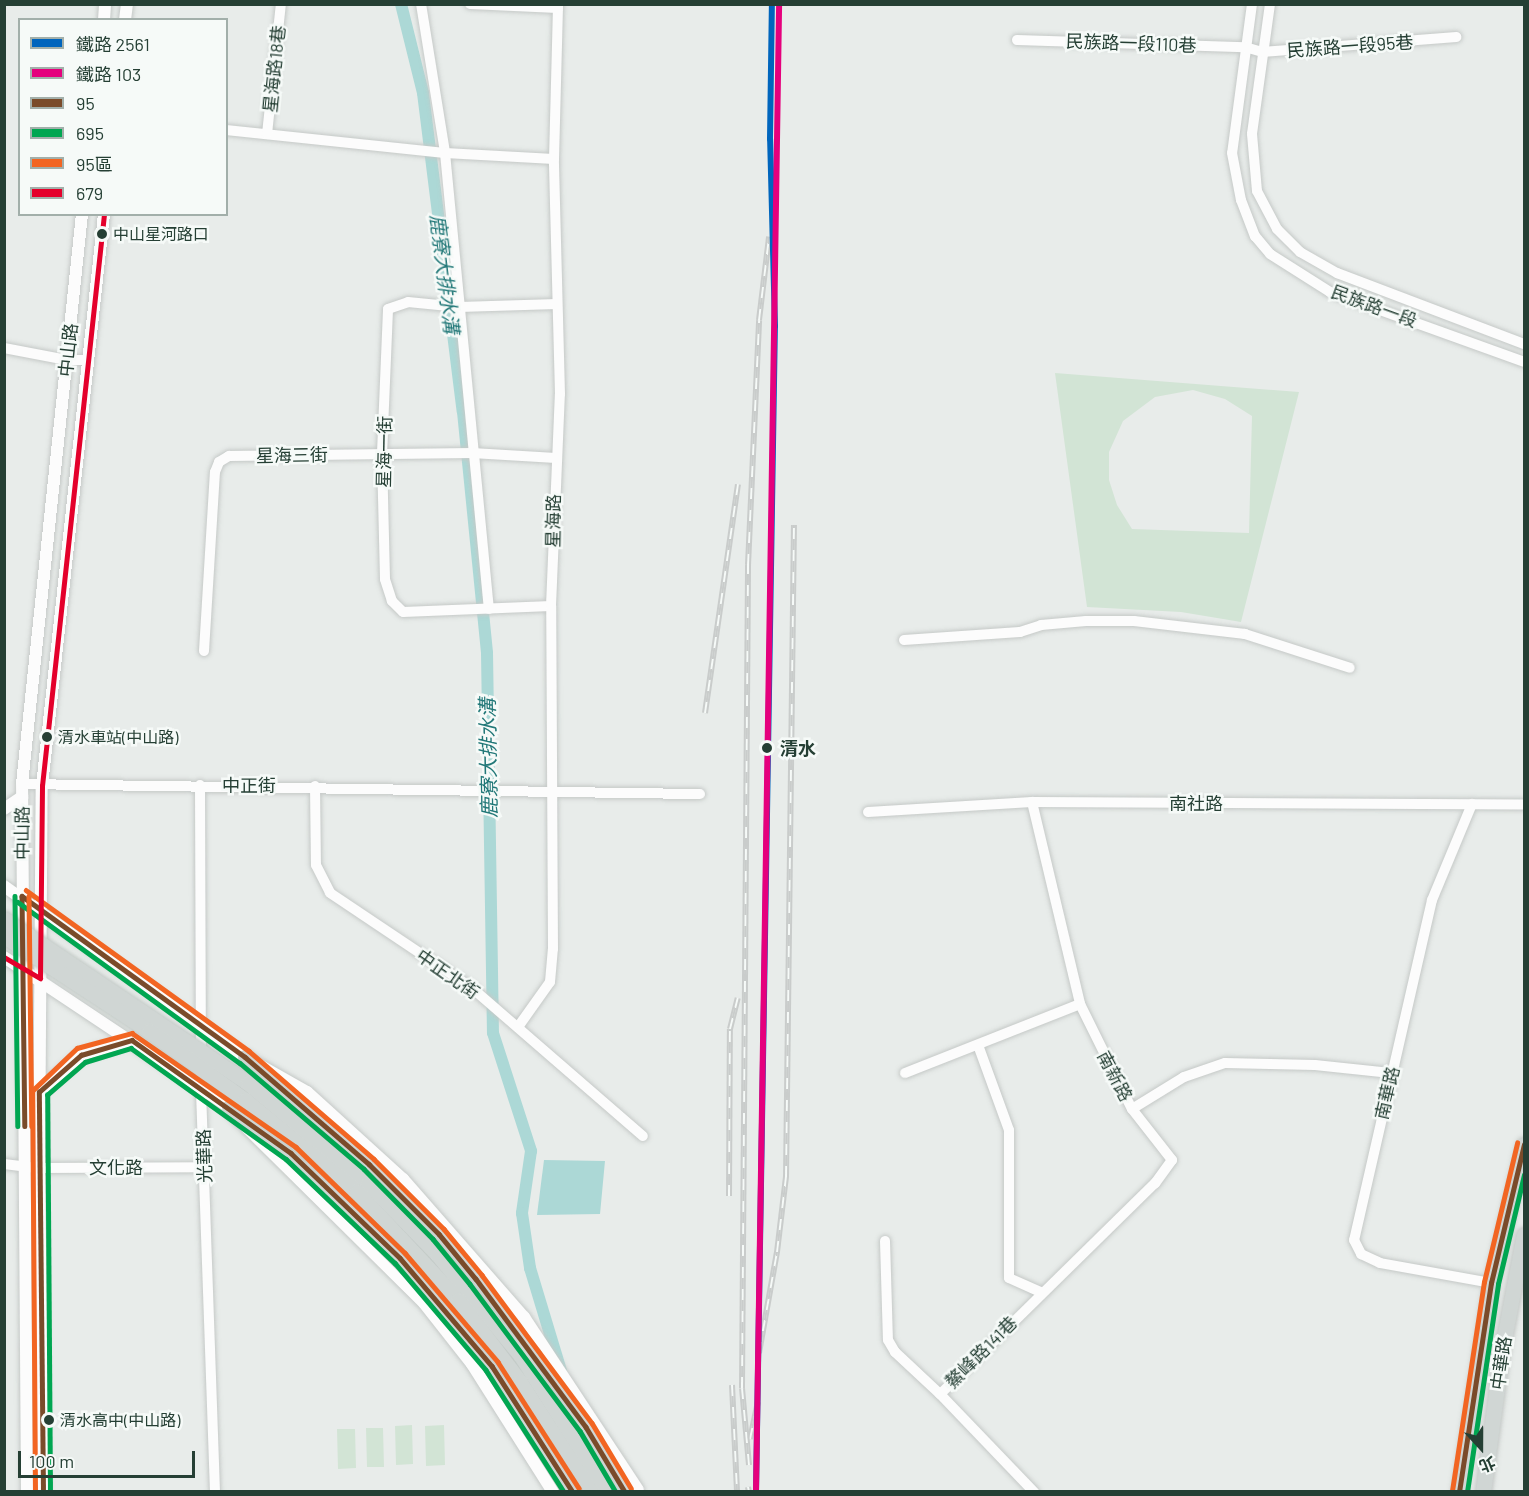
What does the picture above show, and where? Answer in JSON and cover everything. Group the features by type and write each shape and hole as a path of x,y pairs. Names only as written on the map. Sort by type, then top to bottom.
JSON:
{"main road":[{"path":"4,919 248,1083 368,1183 438,1255 521,1356 608,1491"},
{"path":"4,936 149,1031 245,1100 357,1192 458,1300 520,1382 591,1491"},
{"path":"245,1057 369,1164 439,1234 534,1353 633,1491"},
{"path":"228,1107 291,1154 400,1258 447,1310 528,1418 573,1491"},
{"name":"中華路","path":"1459,1491 1491,1283 1524,1145"},
{"name":"中華路","path":"1483,1491 1502,1349 1524,1235"}],"street":[{"name":"星海路18巷","path":"267,134 281,4"},
{"path":"421,4 446,153 472,453 489,609"},
{"path":"470,4 558,6"},
{"name":"民族路一段","path":"1252,4 1232,153 1241,200 1255,236 1270,254 1330,292 1524,362"},
{"name":"民族路一段","path":"1270,4 1252,134 1257,191 1277,229 1300,252 1337,273 1524,344"},
{"name":"星海路","path":"518,1027 550,982 555,791 551,606 560,394 554,159 558,6"},
{"name":"民族路一段95巷","path":"1245,46 1262,52 1456,37"},
{"name":"民族路一段110巷","path":"1017,40 1245,46"},
{"path":"228,130 446,153 554,159"},
{"name":"中山路","path":"27,1491 26,1163 21,968 22,791 82,216"},
{"name":"中山路","path":"43,1491 39,1168 42,786 104,216"},
{"name":"星海一街","path":"551,606 403,612 392,601 385,579 382,453 388,309 408,302 459,307 557,304"},
{"path":"4,348 67,360 88,360"},
{"name":"星海三街","path":"204,651 215,472 219,462 229,456 472,453 556,458"},
{"path":"904,640 1020,632 1041,624 1134,621 1245,634 1350,668"},
{"name":"中正街","path":"22,791 42,786 200,785 555,791"},
{"name":"光華路","path":"200,785 198,937 202,1025 201,1091 206,1167 215,1491"},
{"name":"中正北街","path":"315,786 316,865 330,893 472,988 643,1136"},
{"path":"4,809 22,791"},
{"path":"555,791 700,794"},
{"name":"南社路","path":"868,812 1032,802 1524,805"},
{"name":"南新路","path":"1032,802 1080,1004 1132,1109 1172,1160 1155,1183 1042,1293"},
{"name":"南華路","path":"1472,804 1432,900 1354,1240 1361,1254 1380,1263 1491,1283"},
{"path":"4,886 42,910 245,1057"},
{"path":"4,896 22,897"},
{"path":"4,957 40,978 132,1040 201,1091 228,1107 242,1127 424,1303 472,1365 553,1491"},
{"path":"905,1073 1080,1004"},
{"path":"39,1092 81,1055 132,1040"},
{"path":"978,1045 1009,1130 1009,1278 1042,1293"},
{"path":"1132,1109 1184,1077 1225,1063 1315,1065 1391,1074"},
{"path":"4,1164 26,1163"},
{"name":"文化路","path":"26,1163 39,1168 206,1167"},
{"path":"885,1241 888,1340 895,1352 940,1394"},
{"name":"鰲峰路141巷","path":"1034,1491 940,1394 1042,1293"}],"green space":[{"path":"1055,373 1299,392 1241,622 1181,612 1087,607","holes":["1193,390 1225,399 1252,416 1249,533 1132,529 1117,505 1109,480 1109,452 1123,421 1155,397"]},
{"path":"412,1425 413,1464 396,1465 395,1426"},
{"path":"444,1425 445,1465 426,1466 425,1426"},
{"path":"366,1428 383,1428 384,1467 367,1467"},
{"path":"337,1429 355,1429 356,1468 338,1469"}],"water":[{"path":"544,1160 605,1161 600,1214 537,1215"}],"waterway":[{"name":"鹿寮大排水溝","path":"401,4 423,93 463,412 487,653 493,1033 531,1151 522,1213 530,1268 561,1371"}],"railway":[{"path":"749,1465 742,1388 748,565 759,320 769,237"},
{"path":"705,713 738,484"},
{"path":"759,1353 777,1252 786,1177 794,525"},
{"path":"729,1196 730,1029 738,998"},
{"path":"732,1385 737,1492"},
{"path":"750,1439 758,1402"},
{"path":"748,1487 749,1492"}],"rail line":[{"name":"2561","path":"756,1492 775,326 770,139 772,4"},
{"name":"103","path":"756,1492 779,4"}],"transit line":[{"name":"679","path":"4,957 40,978 42,786 104,216"},
{"name":"95區","path":"26,890 249,1051 374,1159 444,1229 482,1275 592,1423 631,1488"},
{"name":"695","path":"15,896 18,1126"},
{"name":"95","path":"22,896 245,1057 369,1164 439,1234 476,1279 586,1427 625,1492"},
{"name":"95","path":"22,896 25,1126"},
{"name":"95區","path":"29,896 32,1126"},
{"name":"695","path":"18,902 240,1063 364,1169 433,1239 470,1284 580,1431 616,1492"},
{"name":"95區","path":"35,1492 32,1091 77,1048 132,1033 296,1147 405,1253 498,1362 579,1488"},
{"name":"95","path":"43,1492 39,1092 81,1055 132,1040 291,1153 400,1258 492,1366 573,1492"},
{"name":"695","path":"50,1492 47,1095 85,1062 131,1048 286,1159 395,1263 486,1370 564,1492"},
{"name":"95區","path":"1452,1491 1484,1282 1517,1143"},
{"name":"95","path":"1459,1492 1491,1283 1524,1145"},
{"name":"695","path":"1467,1492 1498,1284 1524,1175"}],"place":[{"name":"中山星河路口","path":"102,234"},
{"name":"清水車站(中山路)","path":"47,737"},
{"name":"清水","path":"767,748"},
{"name":"清水高中(中山路)","path":"49,1420"}]}
